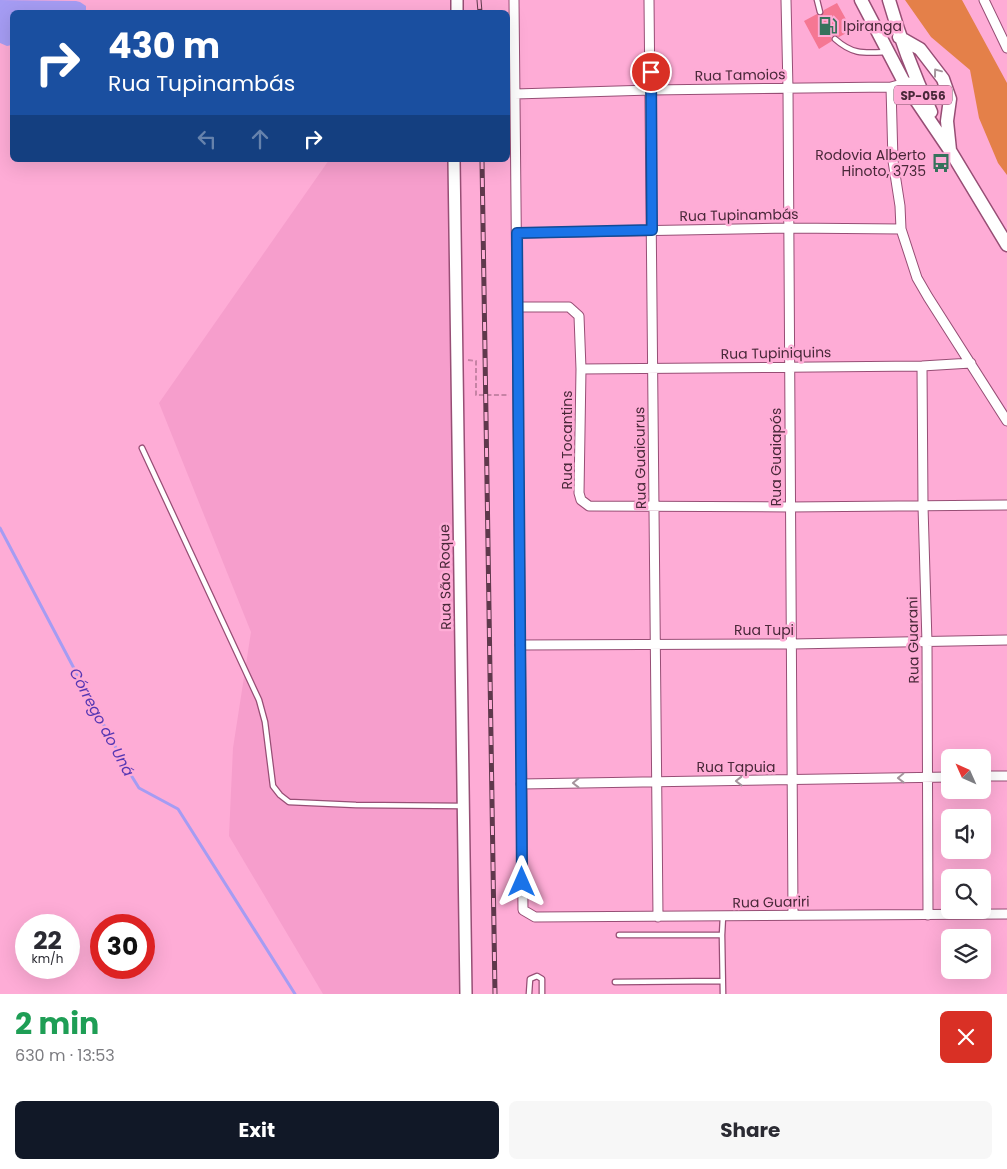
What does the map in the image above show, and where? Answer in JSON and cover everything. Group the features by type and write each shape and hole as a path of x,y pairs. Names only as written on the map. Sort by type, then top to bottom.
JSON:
{"main road":[{"name":"SP-056","path":"861,0 888,52 910,82 1007,245"},
{"name":"SP-056","path":"889,0 910,82"},
{"path":"899,37 920,49 943,79 950,99 947,121 950,152"}],"street":[{"path":"514,0 521,784"},
{"name":"Rua Guaicurus","path":"649,0 658,916"},
{"name":"Rua Guaiapós","path":"786,0 793,915"},
{"path":"984,0 1007,48"},
{"name":"Rua Tamoios","path":"515,94 891,87 910,82"},
{"path":"891,87 892,161 900,206 901,229 917,278 1007,421"},
{"name":"Rua São Roque","path":"454,162 466,994"},
{"name":"Rua Tupinambás","path":"517,233 788,228 901,229"},
{"name":"Rua Tocantins","path":"518,307 569,307 576,312 580,322 580,493 581,500 589,506 790,507 1007,504"},
{"name":"Rua Tupiniquins","path":"581,369 922,366 971,363"},
{"name":"Rua Guarani","path":"922,366 922,506 928,643 928,915"},
{"name":"Rua Tupi","path":"520,645 928,643 1007,640"},
{"path":"991,776 1007,776"},
{"name":"Rua Tapuia","path":"521,784 941,777"},
{"name":"Rua Guariri","path":"521,784 522,902 523,910 534,917 1007,914"}],"lane":[{"path":"817,0 820,12"},
{"path":"835,39 847,50 869,53 888,52"},
{"path":"142,448 259,700 265,722 273,786 280,795 289,802 356,806 464,806"},
{"path":"723,916 723,994"},
{"path":"619,935 722,935"},
{"path":"530,994 530,979 537,976 542,979 542,994"},
{"path":"615,982 722,982"}],"path":[{"path":"465,360 476,361 476,395 508,395"}],"shaded area":[{"path":"0,0 76,1 86,6 86,10 10,10 10,45 0,43"},
{"path":"905,0 962,0 1007,83 1007,175 998,163 979,118 970,70 931,37"},
{"path":"328,162 452,162 462,994 323,994 229,836 233,748 251,632 159,403"}],"building":[{"name":"Ipiranga","path":"837,3 852,30 839,37 833,35 832,41 819,49 804,21 817,14 819,16 822,15 824,10"}],"waterway":[{"name":"Córrego do Uná","path":"0,528 126,767 139,788 178,809 295,994"}],"railway":[{"path":"479,0 480,10"},
{"path":"482,162 495,994"}],"place":[{"name":"Ipiranga","path":"828,26"},
{"name":"Rodovia Alberto Hinoto, 3735","path":"941,163"}],"route":[{"path":"522,882 517,233 652,230 651,72"}]}
